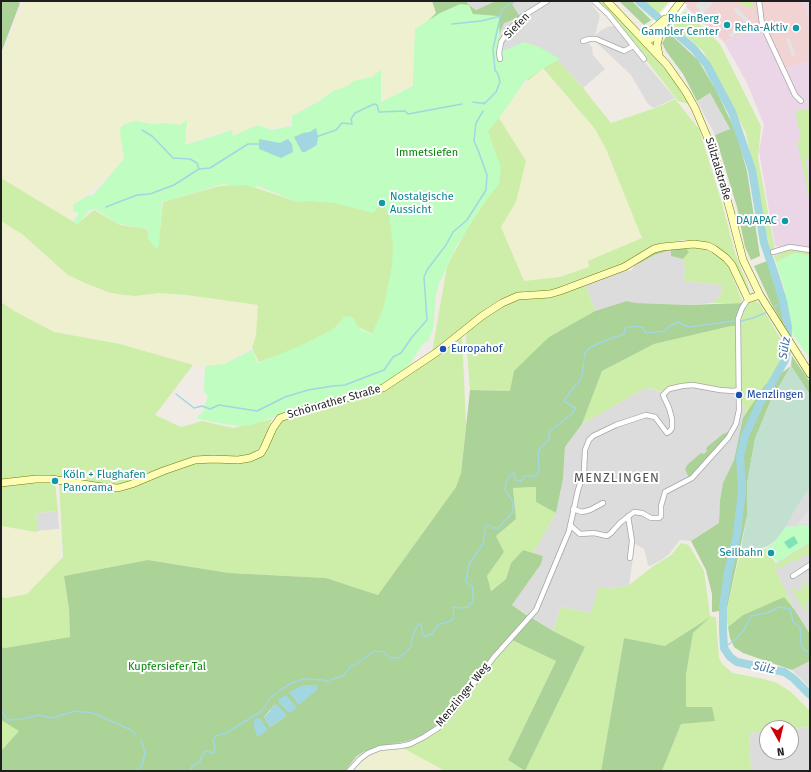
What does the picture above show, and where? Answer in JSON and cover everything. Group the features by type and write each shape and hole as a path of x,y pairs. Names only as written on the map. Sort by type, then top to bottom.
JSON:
{"street":[{"name":"Siefen","path":"500,59 499,53 501,42 510,29 523,16 543,5 547,1"},
{"path":"594,1 608,14 644,58"},
{"name":"Sülztalstraße","path":"607,1 659,55 686,92 706,131 714,153 741,255 770,311 810,374"},
{"path":"644,39 653,38 657,29 681,1"},
{"path":"759,1 762,24 795,95 801,101"},
{"path":"657,29 657,46 659,55"},
{"path":"583,41 596,39 624,51 633,46"},
{"name":"Schönrather Straße","path":"1,483 51,479 118,488 195,460 238,460 250,458 261,453 273,428 280,418 377,390 388,385 451,342 482,316 508,300 522,295 545,294 560,291 624,267 654,249 694,244 708,246 714,249 726,258 732,265 747,296"},
{"path":"773,252 790,247 810,250"},
{"path":"739,390 720,390 693,385 669,389 663,395 672,419 672,428 670,431 667,432 659,420 655,417 646,415 616,424 593,436 586,445 584,472 570,525 580,534 594,533 607,536 611,534 631,514 638,512 651,518 659,518 661,516 661,506 665,492 692,478 731,434 738,417 739,390 738,319 747,296 759,292"},
{"path":"573,509 582,512 590,510 603,503"},
{"path":"628,516 632,541 630,558"},
{"name":"Menzlinger Weg","path":"348,771 368,753 380,748 410,744 438,728 445,721 494,657 536,610 570,525"},
{"path":"793,576 810,565"}],"shaded area":[{"path":"466,1 496,1 476,10"},
{"path":"516,1 589,1 600,15 595,36 607,27 614,26 675,98 654,108 648,104 631,75 598,44 595,37 589,44 592,47 593,55 605,69 583,88 555,57 490,56 512,3"},
{"path":"680,1 802,1 810,23 810,60 786,69 780,66 759,27 724,42"},
{"path":"699,1 715,1 703,14 695,6"},
{"path":"802,1 810,1 810,23"},
{"path":"736,7 751,22 749,25 733,10"},
{"path":"740,23 743,25 732,38 729,35"},
{"path":"760,27 780,66 786,69 810,60 810,251 775,246 759,151 764,125 747,83 724,42"},
{"path":"789,38 796,55 792,56 786,39"},
{"path":"710,93 730,129 715,135 697,101"},
{"path":"672,250 671,256 683,259 685,267 684,281 723,285 720,296 713,303 688,305 636,303 627,301 595,311 585,284 625,269 631,271 640,261 639,263 654,255"},
{"path":"647,387 664,393 681,388 692,387 741,393 746,408 734,460 723,483 720,500 719,523 691,541 680,540 669,554 650,566 648,565 644,549 635,544 629,585 608,589 591,613 561,607 553,631 512,605 541,564 543,556 533,553 556,513 563,479 565,447 582,424"},
{"path":"810,488 810,525 786,527 796,508"},
{"path":"810,507 810,524 797,525 802,519"},
{"path":"58,511 59,529 38,531 36,513"},
{"path":"810,542 810,634 794,609 775,569 777,562"},
{"path":"810,659 810,688 792,670 808,662"},
{"path":"810,727 810,771 751,771 749,733 759,732 759,760 799,760 799,728"}],"green space":[{"path":"1,1 16,1 20,3 1,53"},
{"path":"24,1 432,1 436,13 417,29 413,84 383,103 381,73 337,90 292,115 287,126 265,128 235,136 227,130 184,144 187,122 126,153 122,162 76,204 73,221 1,178 1,57"},
{"path":"432,1 466,1 476,10 496,1 516,1 512,4 520,17 504,23 490,56 448,34 428,21 436,13"},
{"path":"596,1 603,1 626,25 672,77 689,104 678,101 644,57"},
{"path":"619,1 632,1 651,20 644,25"},
{"path":"644,1 669,1 658,14"},
{"path":"737,1 751,1 755,6 748,8"},
{"name":"Immetsiefen","path":"460,4 469,5 473,14 499,16 500,48 506,50 524,42 539,47 560,59 540,70 525,81 500,117 488,131 501,168 499,184 487,199 457,245 439,284 436,295 433,329 428,341 424,343 408,368 383,385 288,412 251,425 242,426 224,424 196,418 204,411 208,397 204,391 205,366 224,364 252,350 258,363 302,345 337,327 344,316 351,317 354,319 359,329 372,334 384,306 392,266 393,246 389,216 383,202 373,213 334,203 313,201 298,202 258,186 254,188 245,185 227,186 226,183 162,202 159,245 157,248 155,248 148,239 147,228 138,228 117,223 94,209 89,210 79,223 76,223 74,221 79,213 73,211 73,205 87,196 93,195 124,159 120,130 121,127 125,124 136,121 152,124 165,123 180,125 187,120 185,145 232,130 233,136 258,125 272,130 292,126 292,116 318,102 333,91 347,86 353,81 372,77 381,70 381,102 413,86 415,29 440,13"},
{"path":"685,11 720,44 761,126 758,158 775,250 770,250 746,133 703,51 673,25"},
{"path":"428,21 448,34 490,56 555,57 583,88 611,123 658,107 675,99 699,129 721,200 735,253 750,291 731,260 709,243 683,240 654,245 621,265 563,285 552,292 524,291 500,299 432,352 447,266 467,229 485,128 497,115 526,161 516,202 501,227 524,281 560,277 589,267 588,261 642,238 606,149 595,129 543,68 528,81 525,59 393,264 386,304 376,335 342,320 333,330 290,351 259,362 252,348 256,335 258,305 187,295 159,293 135,296 108,292 68,275 22,234 1,221 1,178 77,224 94,210 120,225 147,229 158,248 163,202 220,186 244,184 298,202 346,142 428,97 413,84 417,29"},
{"path":"669,33 698,60 716,90 736,132 747,171 760,256 751,260 745,247 737,207 715,135 730,129 710,93 697,101 683,74 662,43"},
{"path":"542,68 595,129 606,149 642,239 588,261 589,267 560,277 524,281 501,227 516,202 497,115"},
{"path":"798,110 810,110 810,158 806,159 806,161 810,202 797,141 801,140 796,115"},
{"path":"1,221 22,234 68,275 108,292 135,296 159,293 187,295 259,305 256,335 252,348 219,366 193,365 120,344 54,332 16,312 1,302"},
{"path":"684,246 704,248 727,263 743,303 713,303 720,296 723,285 684,281 685,267 683,259 689,252"},
{"path":"684,246 689,252 683,259 671,256 671,250 654,255 638,264 642,259 654,251"},
{"path":"793,248 810,251 810,256 795,253 776,262 774,256"},
{"path":"795,253 810,256 810,359 791,332 784,287 776,262"},
{"path":"767,261 780,299 784,326 771,303 754,266"},
{"path":"585,284 595,311 549,337 511,391 470,390 466,339 467,331 480,320 514,299"},
{"name":"Kupfersiefer Tal","path":"627,301 636,303 688,305 743,303 737,314 736,326 654,344 602,371 582,424 565,447 563,479 556,513 536,502 536,487 513,488 516,519 496,536 504,552 487,576 491,591 506,579 511,563 523,550 543,556 541,564 512,605 528,616 492,655 443,720 429,732 408,741 365,751 357,756 345,771 1,771 1,751 19,731 1,720 1,647 5,648 70,637 69,609 64,576 148,560 229,573 326,578 378,595 456,487 461,473 470,390 510,391 514,371 549,337 595,311","holes":["274,705 286,716 270,727 264,717"]},
{"path":"755,301 760,304 787,350 748,419 743,418 746,408 741,404 739,323 747,304"},
{"path":"1,302 16,312 54,332 120,344 193,365 155,415 181,427 202,421 233,428 272,419 264,443 253,454 243,457 195,457 132,483 104,485 59,478 1,482"},
{"path":"736,326 738,381 735,388 726,389 690,384 663,392 647,387 582,424 602,371 654,344"},
{"path":"462,335 466,423 461,473 456,487 378,595 326,578 229,573 148,560 64,576 69,609 70,637 5,648 1,647 1,597 6,598 27,594 63,557 59,483 104,489 190,464 254,458 285,417 358,397"},
{"path":"792,356 810,382 810,395 791,366"},
{"path":"791,366 771,400 755,439 747,484 747,516 726,613 720,611 712,612 712,594 706,570 691,541 719,523 720,500 723,483 734,460 743,418 765,385"},
{"path":"791,366 810,395 810,488 796,508 786,527 776,540 768,546 761,548 752,550 741,548 747,516 747,484 755,439 771,400"},
{"path":"728,432 730,433 728,436 689,478 685,469 688,464 701,453 704,454 707,451 706,448 723,434"},
{"path":"30,481 55,482 58,511 36,513 38,531 36,532 1,526 1,485"},
{"path":"536,487 536,502 556,513 533,553 523,550 511,563 506,579 490,591 487,576 504,552 496,536 516,519 513,488"},
{"path":"810,525 810,542 778,562 769,555 766,549 776,540 786,527"},
{"path":"1,526 36,532 59,529 60,560 27,594 6,598 1,597"},
{"path":"794,536 798,543 789,549 784,542"},
{"path":"681,543 689,545 704,571 710,616 716,617 719,658 723,665 733,673 777,683 791,692 810,711 810,727 799,728 799,720 759,720 759,732 749,733 751,771 662,771 681,724 712,707 686,707 686,675 693,633 708,618 665,646 624,638 601,771 525,771 585,647 553,631 561,607 591,613 599,587 609,589 629,585 652,567 671,555"},
{"path":"810,543 809,555 798,559 798,562 795,559 779,569 776,565 775,569 794,609 784,597 743,615 728,627 726,613 741,549 766,549 777,564"},
{"path":"803,582 806,586 810,583 810,601 805,604 808,610 805,611 791,589 794,588 796,592 802,588 804,590 805,589 801,583"},
{"path":"784,597 794,609 810,634 810,659 808,662 792,670 743,653 734,647 730,638 728,627 743,615"},
{"path":"710,617 693,633 686,675 686,707 712,707 715,721 681,724 662,771 601,771 624,638 665,646"},
{"path":"532,618 553,631 585,647 525,771 508,760 556,661 512,640"},
{"path":"512,640 556,661 508,760 525,771 445,771 403,748 425,739 448,722 495,658"},
{"path":"1,720 20,731 1,751"},
{"path":"403,748 445,771 352,771 363,760 371,755 380,751"}],"water":[{"path":"316,128 318,137 317,145 305,152 302,152 294,137 310,132"},
{"path":"259,139 280,143 288,139 292,144 293,152 281,158 259,149"},
{"path":"303,685 317,685 318,689 299,705 289,692"},
{"path":"286,695 297,708 289,713 279,703 279,699"},
{"path":"276,704 286,714 286,716 270,727 264,717"},
{"path":"257,718 260,718 267,731 257,737 253,722"}],"pier":[{"path":"672,1 682,1 687,5 664,35 651,24"}],"waterway":[{"name":"Immetsiefen","path":"484,104 496,92 500,82 498,74 495,70 493,49 502,9 514,1"},
{"name":"Sülz","path":"639,1 694,49 707,65 732,112 752,170 764,243 783,301 788,327 785,360 758,407 745,436 740,456 742,490 737,534 728,572 723,607 724,648 730,657 737,662 784,672 793,678 810,695"},
{"path":"452,24 481,21 501,16"},
{"path":"473,102 485,103"},
{"path":"316,137 336,130 342,123 352,124 351,119 355,113 374,104 377,105 379,112 405,111 408,114 462,104"},
{"name":"Immetsiefen","path":"176,394 194,408 202,406 210,409 219,405 257,411 285,397 308,390 345,385 384,370 393,357 401,353 412,337 427,320 424,277 427,270 446,245 453,232 467,220 486,190 487,175 474,141 476,123 483,111"},
{"path":"142,130 152,136 173,158 190,159 197,163 199,169"},
{"path":"106,207 137,195 150,194 174,185 199,169 210,168 248,144 261,144"},
{"path":"773,308 783,301"},
{"path":"741,321 765,313"},
{"path":"584,358 585,353 589,348 624,334 625,328 635,326 643,328 646,333 666,331 668,327 678,322 688,327 735,321"},
{"path":"188,771 191,770 192,766 200,762 202,755 206,751 214,753 215,746 213,740 216,736 226,733 260,712 265,707 268,700 292,683 304,679 324,680 328,682 332,679 343,676 351,666 355,665 374,651 384,652 390,658 399,658 411,647 412,638 418,624 421,624 423,636 427,636 432,634 439,624 449,622 454,618 453,607 468,607 473,601 473,587 467,583 466,580 469,564 483,544 486,526 488,525 492,528 498,528 513,512 513,502 505,490 506,483 511,474 514,473 516,481 521,481 525,476 536,476 539,471 538,451 549,439 549,432 573,413 575,408 564,401 582,376 584,362"},
{"path":"724,648 737,638 744,630 751,616 767,613 779,607 790,609 793,622 800,627 801,644 804,650 810,653"},
{"path":"1,709 7,720 23,719 38,715 52,718 75,711 93,713 131,730 135,734"},
{"path":"136,771 142,766 145,753 141,740"}],"place":[{"name":"RheinBerg Gambler Center","path":"727,25"},
{"name":"Reha-Aktiv","path":"796,28"},
{"name":"Nostalgische Aussicht","path":"382,203"},
{"name":"DAJAPAC","path":"785,221"},
{"name":"Europahof","path":"443,349"},
{"name":"Menzlingen","path":"739,395"},
{"name":"Köln + Flughafen Panorama","path":"55,481"},
{"name":"Seilbahn","path":"771,553"}],"district":[{"name":"MENZLINGEN","path":"617,478"}]}
